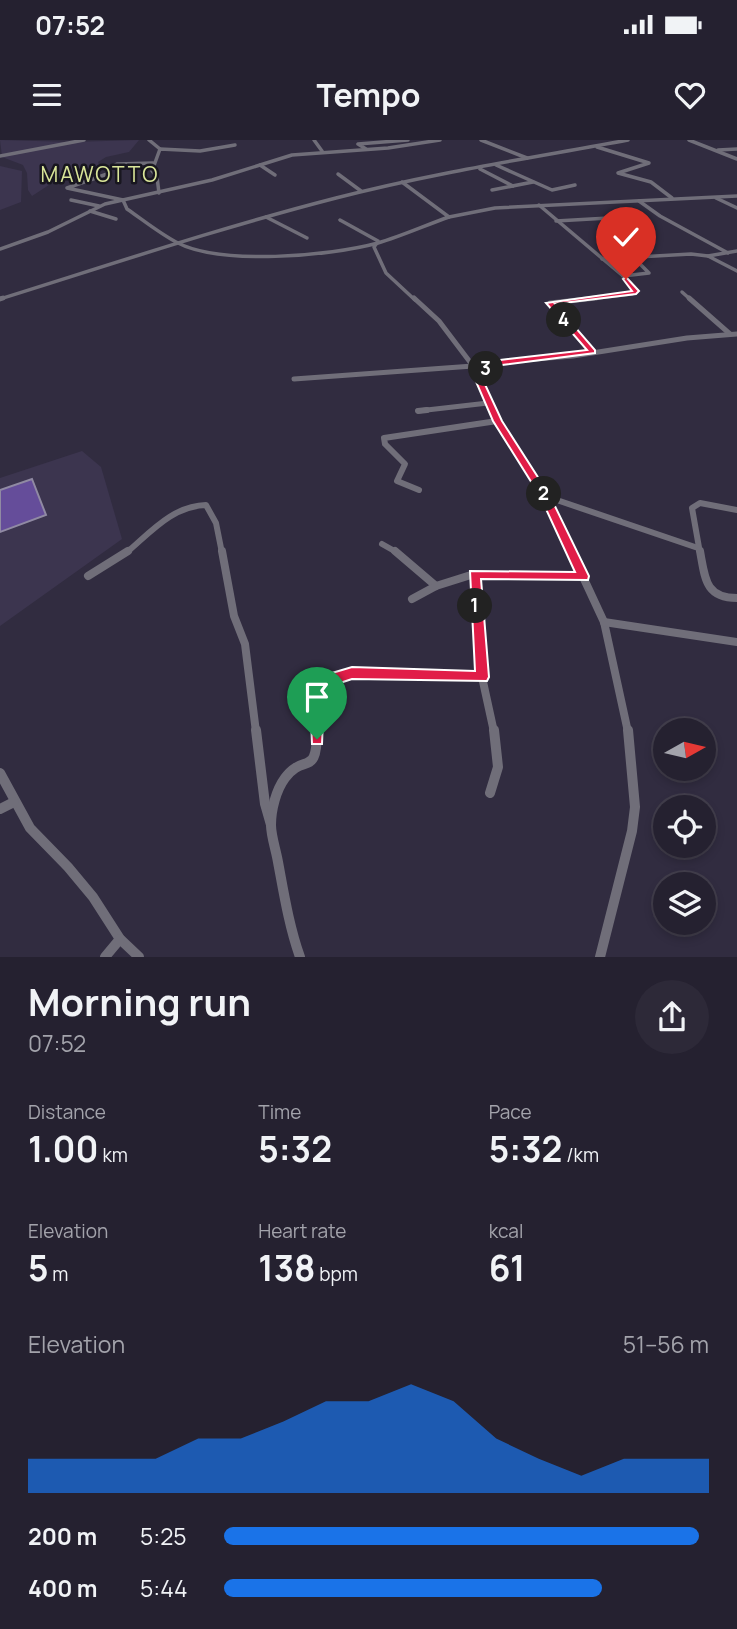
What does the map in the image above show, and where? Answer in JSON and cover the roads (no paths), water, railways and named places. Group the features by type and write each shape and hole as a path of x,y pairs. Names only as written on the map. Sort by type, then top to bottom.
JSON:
{"street":[{"path":"67,140 72,142"},
{"path":"0,156 85,140"},
{"path":"149,140 160,149 200,151 235,145"},
{"path":"314,140 322,150"},
{"path":"366,150 358,144 408,140"},
{"path":"0,249 53,230 100,206 289,156 322,150 366,150 440,140"},
{"path":"481,140 528,159"},
{"path":"0,299 177,243 361,191 628,140"},
{"path":"689,140 737,159"},
{"path":"593,146 649,163 618,173 651,182 672,198"},
{"path":"159,192 158,177 152,172 160,149"},
{"path":"717,150 737,149"},
{"path":"123,200 67,188 109,174 111,172 107,170 115,165 153,163"},
{"path":"260,165 275,175"},
{"path":"495,165 554,190 575,185"},
{"path":"479,168 514,186"},
{"path":"338,174 361,191"},
{"path":"402,182 449,217"},
{"path":"492,190 534,182"},
{"path":"712,196 737,208"},
{"path":"123,200 127,209 177,243 206,253 268,257 378,242 449,217 495,208 737,196"},
{"path":"71,200 100,206"},
{"path":"639,201 728,253"},
{"path":"538,205 623,276 636,291 550,303 593,352"},
{"path":"89,211 116,219"},
{"path":"266,217 307,238"},
{"path":"556,221 626,217"},
{"path":"340,220 378,242"},
{"path":"629,237 647,255"},
{"path":"378,242 374,247 386,273 439,321 474,366 497,421 545,496 604,622 626,717 633,765 635,807 632,831 600,957"},
{"path":"602,259 647,255 708,256 737,251"},
{"path":"623,276 649,273 632,256"},
{"path":"708,256 737,271"},
{"path":"682,292 734,334"},
{"path":"478,377 488,367 500,362 734,334"},
{"path":"294,379 474,366"},
{"path":"418,411 457,409 488,403"},
{"path":"419,490 397,481 405,464 384,444 384,438 497,421"},
{"path":"545,496 698,548"},
{"path":"88,576 126,552 176,513 199,504 206,505 216,523 234,616 245,644 265,804 292,935 300,957"},
{"path":"737,510 695,504 692,508 708,587 712,592 737,598"},
{"path":"382,544 403,556 436,586"},
{"path":"412,599 436,586 474,574 583,576"},
{"path":"474,574 482,677 497,758 497,778 490,793"},
{"path":"604,622 737,642"},
{"path":"271,825 276,797 285,778 296,768 309,764 317,754 317,696 331,681 352,673 482,677"},
{"path":"0,773 13,803 30,828 68,867 93,897 120,939 139,957"},
{"path":"0,809 13,803"},
{"path":"105,957 120,939"}],"district":[{"name":"MAWOTTO","path":"100,174"}]}
